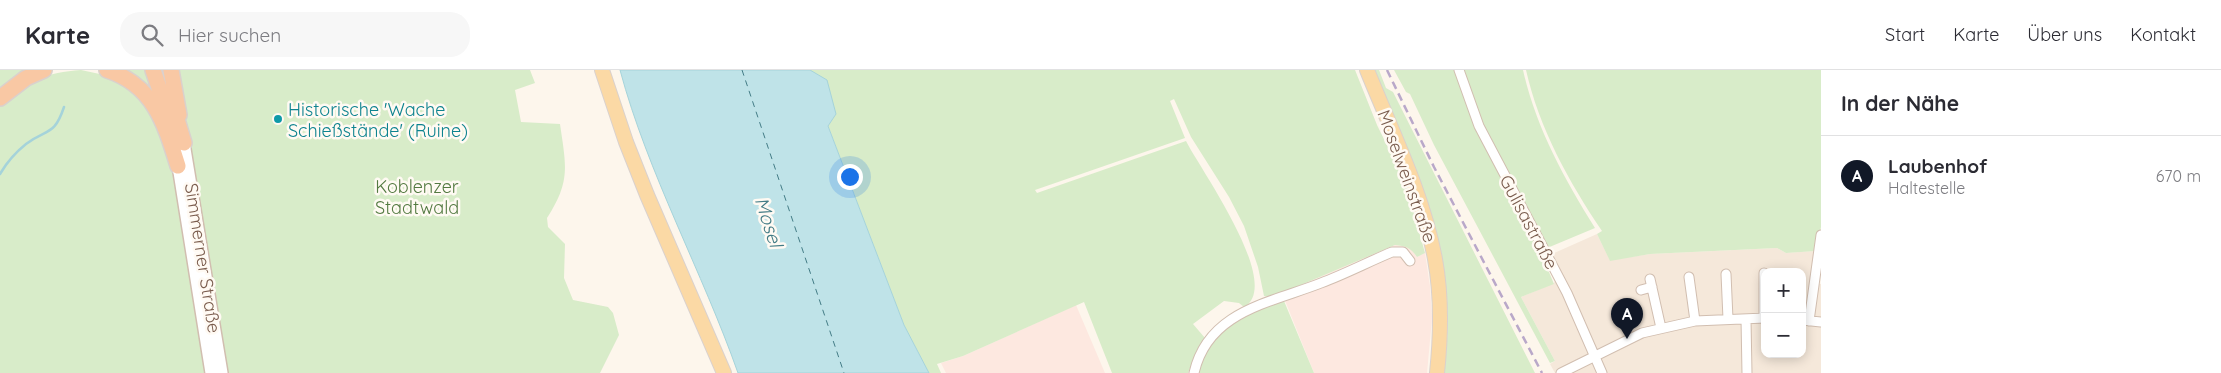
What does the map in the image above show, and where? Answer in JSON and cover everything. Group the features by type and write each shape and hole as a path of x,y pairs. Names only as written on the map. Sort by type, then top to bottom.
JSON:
{"highway":[{"path":"0,98 26,78 44,70"},
{"path":"107,70 129,80 144,92 158,109 178,166"},
{"path":"153,70 167,108 178,166"},
{"path":"160,70 184,143"},
{"path":"170,70 184,143"}],"main road":[{"path":"602,70 643,186 724,373"},
{"name":"Moselweinstraße","path":"1367,70 1415,187 1430,234 1438,275 1441,312 1437,373"}],"street":[{"name":"Gulisastraße","path":"1459,70 1479,126 1567,293 1602,373"},
{"name":"Simmerner Straße","path":"184,143 222,373"},
{"name":"Simmerner Straße","path":"178,166 211,373"},
{"path":"1821,235 1806,321 1821,322"},
{"path":"1194,373 1198,358 1208,339 1233,317 1263,303 1322,283 1392,252 1403,252 1410,261"},
{"path":"1726,274 1728,319"},
{"path":"1689,277 1694,321"},
{"path":"1641,290 1651,283 1661,328"},
{"path":"1746,318 1747,373"},
{"path":"1562,373 1594,355 1642,333 1694,321 1761,318"}],"shaded area":[{"path":"1597,234 1610,260 1650,254 1777,248 1786,253 1816,251 1812,284 1821,284 1821,373 1555,373 1550,364 1555,361 1521,297 1554,283 1560,271 1552,254"},
{"path":"1395,245 1404,246 1412,250 1417,257 1425,253 1432,319 1427,373 1314,373 1282,293"},
{"path":"1076,305 1105,373 946,373 941,363 963,356"}],"green space":[{"path":"0,70 34,70 0,92"},
{"path":"81,70 109,76 128,85 149,105 171,154 205,373 0,373 0,104 28,84 47,76"},
{"path":"116,70 150,70 165,112"},
{"name":"Koblenzer Stadtwald","path":"175,70 530,70 535,83 515,90 521,122 560,124 565,173 560,194 547,218 548,227 565,244 564,278 573,300 608,307 613,313 619,335 600,373 226,373"},
{"path":"810,70 1355,70 1377,125 1405,182 1425,253 1417,257 1408,248 1395,245 1282,293 1271,297 1264,296 1258,267 1244,226 1229,197 1191,137 1174,99 1170,101 1185,138 1035,190 1037,193 1186,141 1235,226 1247,252 1254,276 1254,295 1244,307 1239,303 1224,301 1193,324 1205,338 1197,350 1188,373 1112,373 1084,302 963,356 937,364 941,373 929,373 904,325 828,126 836,114"},
{"path":"1374,70 1379,70 1386,88 1393,92 1535,373 1444,373 1447,331 1446,292 1440,254 1431,217 1419,181"},
{"path":"1394,70 1523,70 1535,112 1552,152 1595,228 1540,251 1554,284 1521,297 1555,361 1550,363 1434,145 1410,94 1406,92"},
{"path":"1526,70 1821,70 1821,227 1816,251 1786,253 1777,248 1650,254 1610,261 1597,234 1602,231 1567,174 1547,134"},
{"path":"1284,301 1314,373 1196,373 1213,338 1228,324 1246,314"}],"water":[{"name":"Mosel","path":"620,70 810,70 827,80 836,114 828,126 904,325 929,373 738,373 724,335 645,147"}],"waterway":[{"path":"0,174 22,147 53,128 64,107"}],"ferry route":[{"path":"742,70 844,373"}],"railway":[{"path":"1387,70 1434,167 1542,373"}],"place":[{"name":"Historische 'Wache Schießstände' (Ruine)","path":"278,119"},
{"name":"Laubenhof","path":"1627,339"}]}
